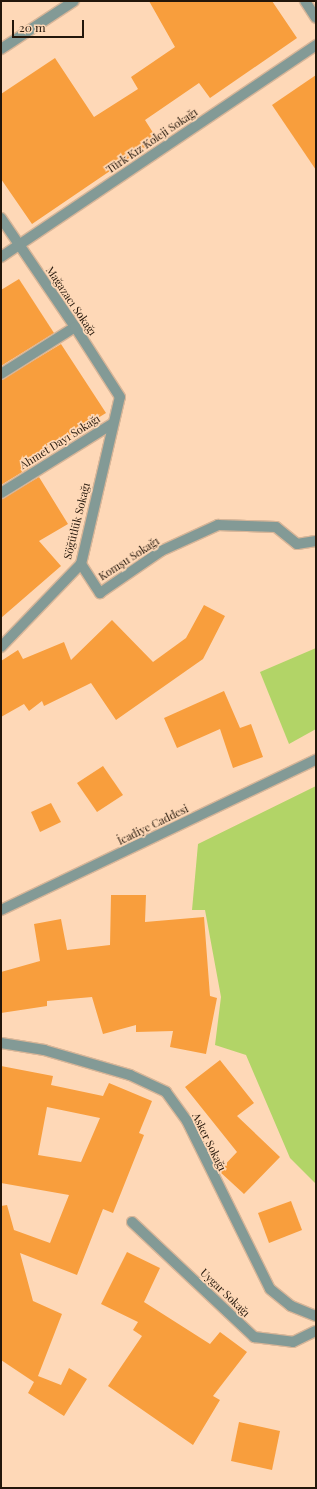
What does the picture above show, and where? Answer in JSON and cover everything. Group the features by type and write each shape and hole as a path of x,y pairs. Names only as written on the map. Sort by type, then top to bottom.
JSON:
{"street":[{"path":"1,50 74,1"},
{"path":"305,1 316,18"},
{"name":"Türk Kız Koleji Sokağı","path":"1,257 316,45"},
{"name":"Mağazacı Sokağı","path":"1,218 75,327 120,397"},
{"path":"1,374 75,327"},
{"name":"Söğütlük Sokağı","path":"1,647 81,564 112,424 120,397"},
{"name":"Ahmet Dayı Sokağı","path":"1,494 112,424"},
{"name":"Komşu Sokağı","path":"81,564 100,593 161,551 218,525 276,527 297,544 316,541"},
{"name":"İcadiye Caddesi","path":"1,910 316,760"},
{"name":"Asker Sokağı","path":"1,1042 44,1050 130,1075 166,1092 188,1121 270,1289 291,1306 316,1316"},
{"name":"Uygar Sokağı","path":"132,1222 254,1337 293,1342 316,1331"}],"green space":[{"path":"316,648 316,729 289,744 260,672"},
{"path":"316,786 316,1184 290,1158 246,1055 215,1045 221,997 205,910 192,910 198,844"}],"building":[{"path":"149,1 272,1 297,38 210,98 199,83 145,120 157,139 32,224 1,179 1,94 55,58 94,117 138,89 131,77 175,47"},
{"path":"316,75 316,170 272,105"},
{"path":"19,279 54,333 1,366 1,290"},
{"path":"61,344 106,413 29,460 32,466 1,485 1,380"},
{"path":"39,477 68,524 39,541 61,566 1,618 1,499"},
{"path":"204,605 225,616 203,659 116,720 91,683 44,706 42,701 29,711 24,704 1,717 1,661 18,650 23,659 64,642 71,660 112,620 153,662 186,638"},
{"path":"224,691 240,728 251,724 263,757 233,768 220,729 177,748 164,718"},
{"path":"103,766 123,795 97,812 77,783"},
{"path":"51,803 61,822 40,832 31,812"},
{"path":"111,895 146,895 145,922 204,917 210,996 217,998 206,1054 170,1047 173,1031 136,1032 136,1025 103,1034 92,997 47,1001 47,1006 1,1013 1,972 40,961 34,924 61,919 67,950 110,945"},
{"path":"220,1060 254,1103 237,1116 280,1157 244,1194 219,1171 237,1152 185,1087"},
{"path":"1,1066 53,1076 51,1085 103,1096 109,1083 152,1101 139,1133 144,1135 113,1213 103,1209 77,1275 20,1253 33,1301 62,1314 38,1376 61,1385 69,1368 87,1379 64,1416 28,1393 34,1382 1,1360 1,1206 7,1205 14,1230 50,1243 69,1195 1,1183","holes":["47,1107 100,1118 81,1162 38,1155"]},
{"path":"291,1201 302,1230 269,1243 258,1213"},
{"path":"127,1252 160,1268 144,1302 210,1344 220,1332 247,1352 213,1396 220,1400 193,1445 108,1386 142,1336 133,1330 138,1322 101,1304"},
{"path":"239,1422 280,1431 272,1470 231,1461"}]}
